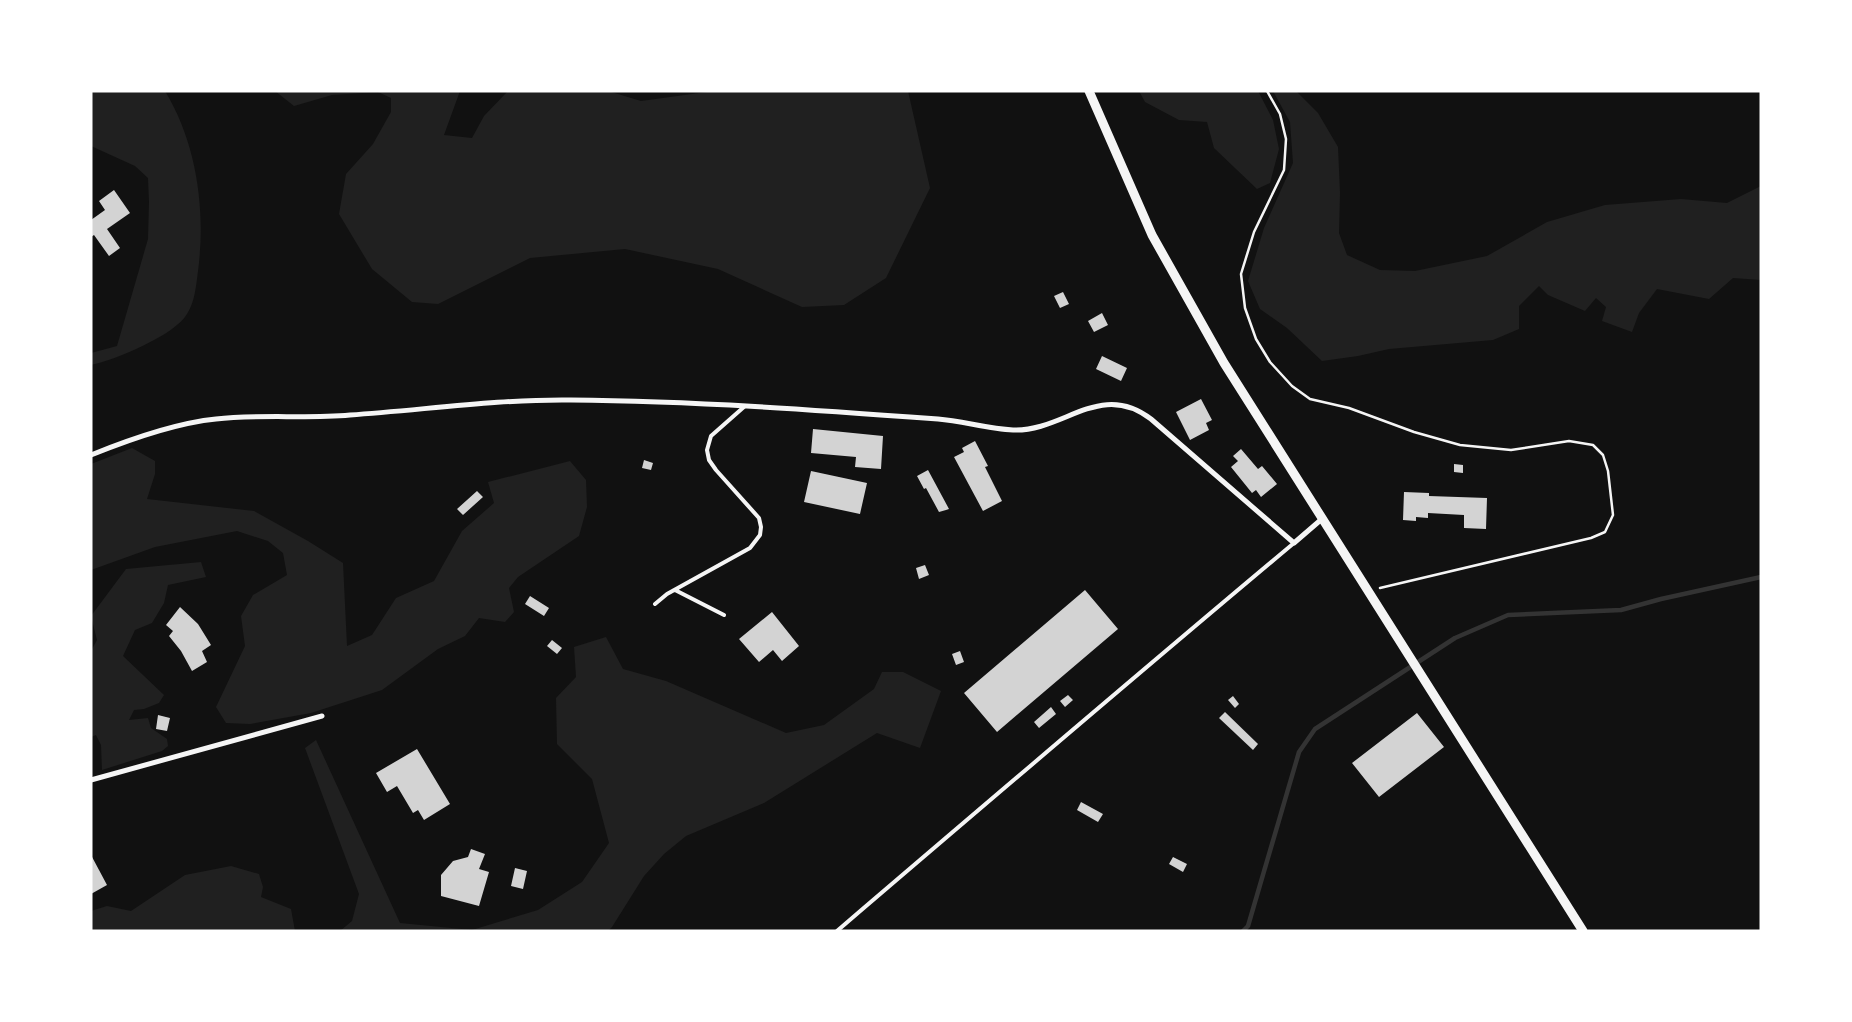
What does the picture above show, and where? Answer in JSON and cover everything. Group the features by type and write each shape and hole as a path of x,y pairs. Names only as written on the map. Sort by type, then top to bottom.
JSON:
{"street":[{"path":"1089,91 1147,225 1168,267 1224,363 1583,931"},
{"path":"91,454 187,424 220,418 333,416 529,400 607,400 745,406 949,420 1015,430 1032,429 1108,404 1128,406 1143,412 1294,543 1323,518"},
{"path":"91,780 322,716"}],"lane":[{"path":"655,604 675,590 750,548 760,535 759,518 708,460 707,450 711,436 745,406"},
{"path":"837,931 1294,543"},
{"path":"675,590 724,615"}],"path":[{"path":"1267,91 1280,114 1286,139 1284,170 1254,232 1241,274 1245,308 1256,339 1270,362 1292,386 1310,399 1349,408 1414,432 1460,445 1511,450 1569,441 1594,445 1603,455 1608,471 1613,516 1605,532 1591,538 1369,590"}],"shaded area":[{"path":"91,91 165,91 176,111 192,155 200,201 201,225 196,288 187,314 170,330 144,346 91,365 91,353 117,346 148,239 149,202 148,178 135,166 91,146"},
{"path":"275,91 460,91 444,135 472,138 484,116 508,91 608,91 641,101 714,91 908,91 930,188 886,278 844,305 802,307 718,269 625,249 530,258 438,304 412,302 372,269 339,214 346,174 373,144 391,112 391,98 378,92 332,95 294,106"},
{"path":"1139,91 1258,91 1273,120 1279,149 1270,183 1257,189 1214,148 1207,122 1179,120 1145,102"},
{"path":"1273,91 1296,91 1318,113 1338,147 1339,233 1347,255 1380,270 1415,271 1487,256 1547,222 1605,205 1681,199 1727,203 1761,186 1761,280 1733,278 1709,299 1657,289 1639,313 1632,332 1602,321 1606,307 1596,298 1585,311 1548,295 1539,286 1519,306 1519,329 1493,340 1389,349 1322,361 1287,328 1260,309 1248,281 1264,228 1293,163 1290,122"},
{"path":"132,448 155,461 155,474 147,499 254,511 343,563 347,646 372,635 396,598 434,581 462,531 494,503 488,482 570,461 586,480 587,507 579,536 518,577 509,588 514,612 505,622 479,618 465,636 438,649 382,690 311,713 250,724 226,723 216,707 245,646 241,616 253,595 287,575 283,553 268,541 237,531 155,547 91,570 91,464"},
{"path":"201,562 206,577 168,585 164,603 152,623 135,630 123,656 164,695 159,703 144,709 134,710 129,720 148,718 151,728 167,739 168,746 162,751 102,770 101,745 96,735 91,737 91,651 97,640 91,616 126,569"},
{"path":"606,637 623,669 666,681 786,733 824,725 874,689 882,672 903,672 941,691 920,748 877,733 764,803 686,836 664,854 644,876 608,931 340,931 352,921 359,894 305,748 316,740 400,923 472,930 538,910 582,882 609,843 592,779 557,744 556,698 576,677 574,647"},
{"path":"231,866 259,874 263,887 261,897 291,909 295,931 91,931 91,911 107,906 131,911 185,875"}],"building":[{"path":"114,190 130,213 107,229 120,248 109,256 94,235 91,237 91,220 105,210 99,201"},
{"path":"1063,292 1069,304 1060,308 1054,296"},
{"path":"1102,313 1108,325 1094,332 1088,321"},
{"path":"1102,356 1127,368 1121,381 1096,369"},
{"path":"1201,399 1212,420 1206,423 1209,430 1190,440 1176,412"},
{"path":"813,429 883,436 881,469 855,467 856,457 811,453"},
{"path":"975,441 988,466 985,467 1002,501 983,511 954,457 964,452 962,448"},
{"path":"1241,449 1258,469 1262,466 1277,484 1261,497 1256,490 1252,493 1231,467 1238,461 1233,456"},
{"path":"644,460 653,463 651,470 642,468"},
{"path":"1454,464 1463,465 1463,473 1454,472"},
{"path":"928,470 949,509 939,512 917,476"},
{"path":"811,471 867,483 860,514 804,502"},
{"path":"477,491 483,497 463,515 457,509"},
{"path":"1404,492 1429,493 1429,496 1487,498 1486,529 1464,528 1464,515 1428,513 1428,518 1416,517 1416,521 1403,520"},
{"path":"925,565 929,575 919,579 916,568"},
{"path":"1085,590 1118,629 997,732 964,693"},
{"path":"530,596 549,608 544,616 525,604"},
{"path":"180,607 198,624 211,645 202,651 207,662 192,671 181,651 169,636 173,631 166,625"},
{"path":"772,612 799,646 782,661 773,650 759,662 739,639"},
{"path":"552,640 562,648 557,654 547,646"},
{"path":"960,651 964,662 956,665 952,654"},
{"path":"1068,695 1073,700 1065,707 1060,701"},
{"path":"1233,696 1239,704 1235,708 1228,700"},
{"path":"1051,707 1056,714 1039,728 1034,722"},
{"path":"1225,712 1258,744 1253,750 1219,718"},
{"path":"1417,713 1444,747 1379,797 1352,763"},
{"path":"158,715 170,718 167,731 156,729"},
{"path":"417,749 450,804 424,820 418,810 413,813 397,786 387,792 376,773"},
{"path":"1081,802 1103,814 1098,822 1077,810"},
{"path":"471,849 485,854 479,869 489,872 479,906 441,896 441,875 453,861 468,857"},
{"path":"91,855 107,885 91,894"},
{"path":"1173,857 1187,864 1183,872 1169,864"},
{"path":"515,868 527,871 523,889 511,886"}],"waterway":[{"path":"1243,931 1248,926 1299,752 1315,729 1455,638 1508,615 1621,610 1661,599 1761,577"}]}
